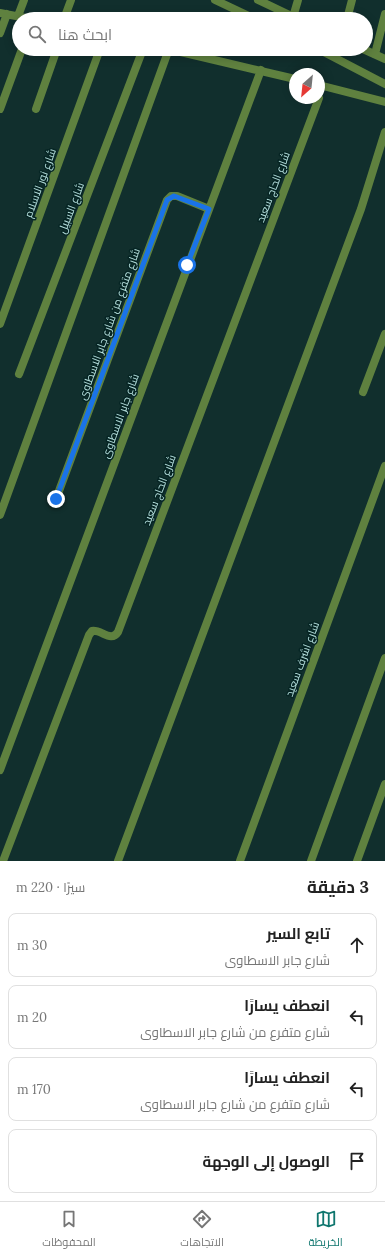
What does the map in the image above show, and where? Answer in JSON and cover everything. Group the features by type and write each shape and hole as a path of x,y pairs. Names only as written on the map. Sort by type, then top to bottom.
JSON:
{"street":[{"path":"20,12 24,0"},
{"path":"67,12 71,0"},
{"path":"215,0 240,12"},
{"path":"258,0 283,12"},
{"path":"297,12 298,0"},
{"path":"348,12 352,0"},
{"path":"0,33 4,13"},
{"path":"385,14 375,54 385,59"},
{"path":"0,108 19,56"},
{"path":"36,109 55,56"},
{"name":"شارع نور الاسلام","path":"0,324 97,56"},
{"name":"شارع السبيل","path":"19,374 140,56"},
{"path":"0,515 166,56"},
{"path":"200,56 289,77"},
{"path":"341,56 385,84"},
{"name":"شارع جابر الاسطاوى","path":"0,770 261,70"},
{"path":"325,87 385,102"},
{"name":"شارع الحاج سعيد","path":"3,861 88,635 92,631 97,630 112,637 118,632 317,104"},
{"path":"118,861 361,209 385,132"},
{"name":"شارع متفرع من شارع جابر الاسطاوى","path":"56,499 167,200 171,196 176,196 209,209"},
{"path":"363,392 385,334"},
{"name":"شارع اشرف سعيد","path":"240,861 385,466"},
{"path":"312,861 385,658"},
{"path":"357,861 385,784"}],"route":[{"path":"56,499 167,200 171,196 176,196 209,209 187,265"}]}
